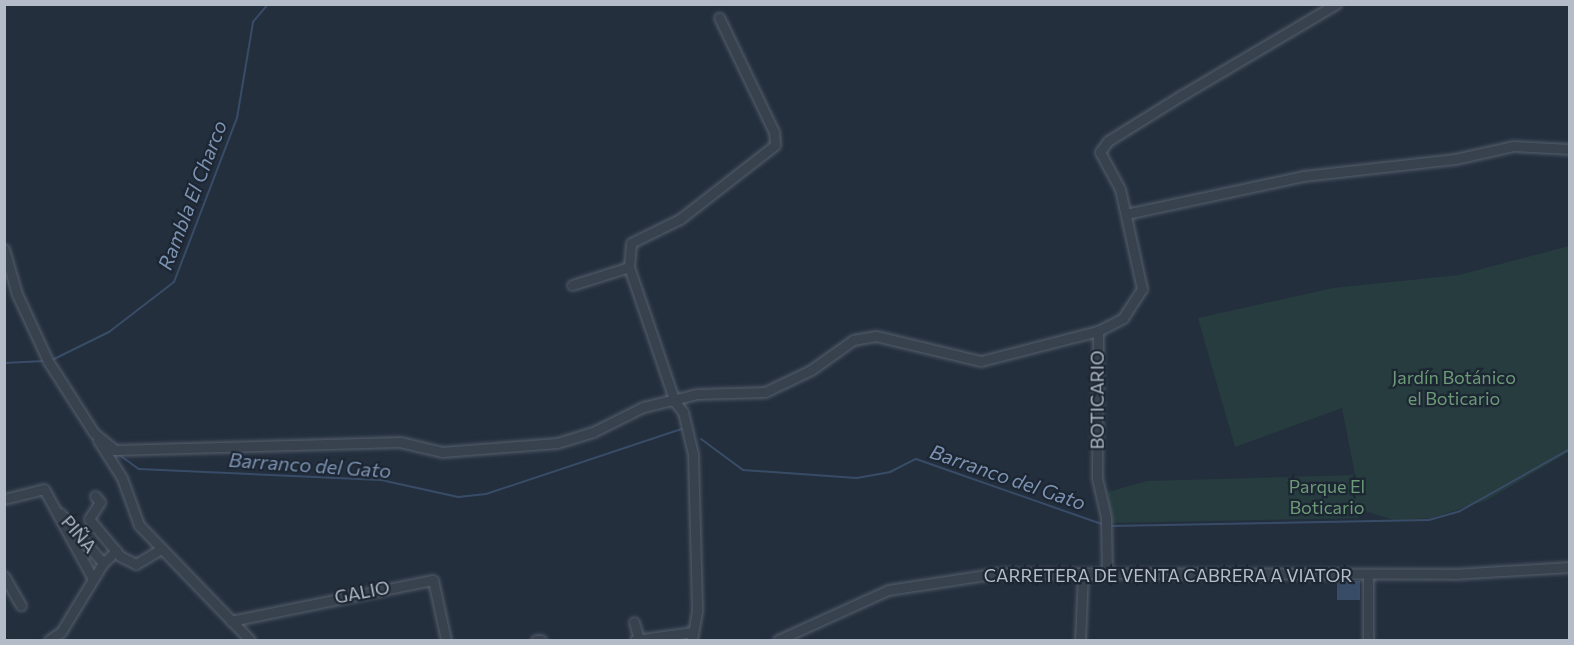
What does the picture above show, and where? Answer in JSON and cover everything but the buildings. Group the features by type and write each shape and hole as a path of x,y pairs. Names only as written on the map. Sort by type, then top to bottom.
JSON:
{"street":[{"name":"BOTICARIO","path":"1107,574 1106,517 1097,478 1098,331 1123,318 1142,294 1116,177 1100,152 1102,147 1336,4"},
{"path":"634,622 637,640 692,636 697,611 692,447 683,412 675,402 629,267 631,243 680,219 775,145 774,132 719,16"},
{"path":"1126,214 1303,176 1455,159 1513,146 1569,149"},
{"path":"4,249 17,294 48,361 122,478 139,525 250,640"},
{"path":"572,285 629,267"},
{"path":"94,433 115,450 400,442 442,452 557,443 593,432 644,407 675,402 697,394 765,392 811,370 853,340 876,336 981,361 1098,331"},
{"path":"4,499 44,489 93,579"},
{"path":"95,496 100,502 89,519 116,551 136,564 161,549"},
{"name":"PIÑA","path":"53,505 103,563"},
{"path":"49,640 66,625 103,563 116,551"},
{"name":"CARRETERA DE VENTA CABRERA A VIATOR","path":"778,640 888,590 999,573 1368,575 1454,574 1569,567"},
{"path":"1080,640 1083,574"},
{"path":"1368,575 1368,640"},
{"path":"4,576 21,606"},
{"name":"GALIO","path":"231,621 433,580 446,640"}],"green space":[{"name":"Jardín Botánico el Boticario","path":"1569,246 1569,452 1487,500 1432,518 1394,520 1362,510 1361,504 1358,518 1109,523 1108,492 1147,481 1355,475 1342,408 1235,447 1198,318 1333,288 1459,275"}],"water":[{"path":"1337,581 1360,581 1360,600 1337,600"}],"waterway":[{"name":"Rambla El Charco","path":"52,360 109,332 174,282 237,118 253,22 268,4"},
{"name":"Rambla El Charco","path":"4,363 44,361"},
{"name":"Barranco del Gato","path":"118,454 139,469 381,480 458,497 486,494 681,429"},
{"name":"Barranco del Gato","path":"701,439 743,470 857,478 890,472 916,459 1104,525"},
{"name":"Barranco del Gato","path":"1111,526 1429,520 1460,511 1570,449"}],"park label":[{"name":"Parque El Boticario","path":"1327,497"}]}
